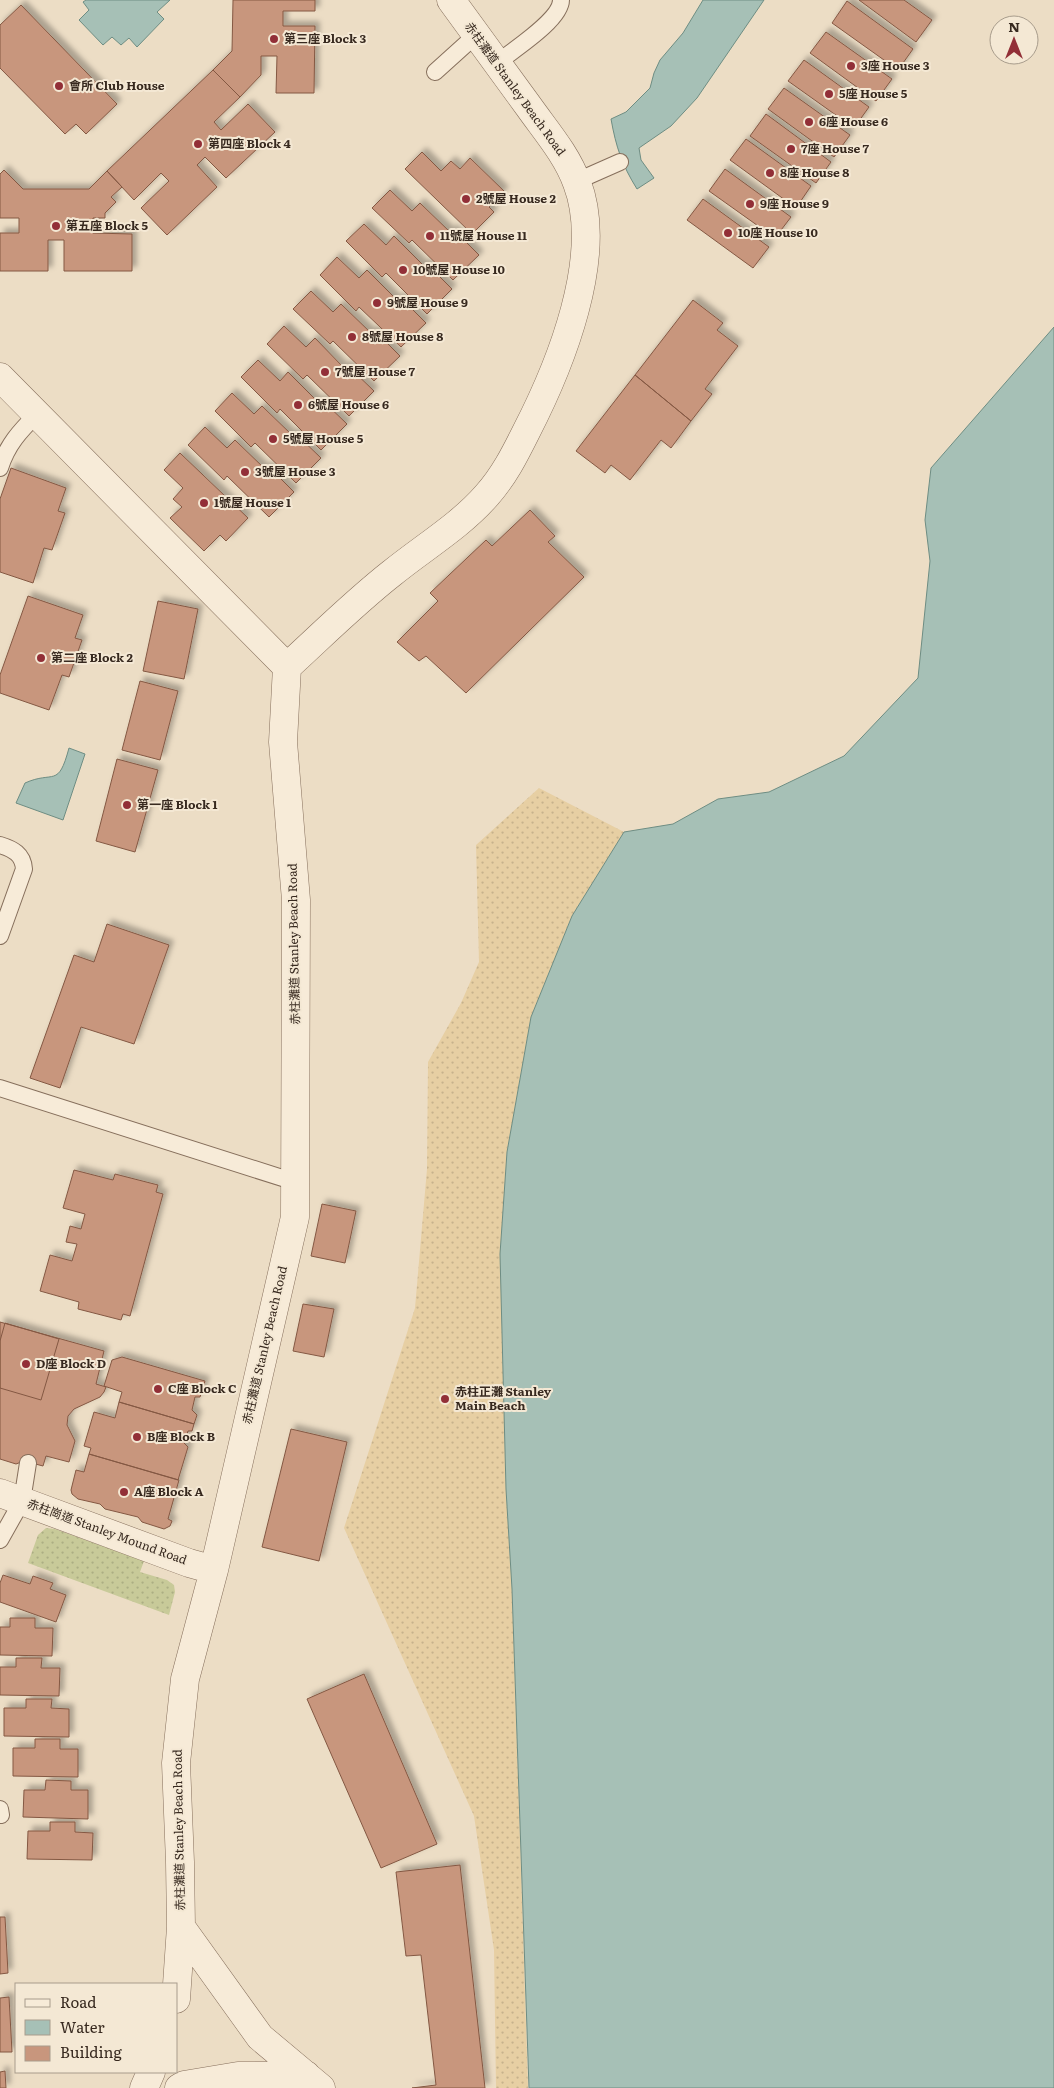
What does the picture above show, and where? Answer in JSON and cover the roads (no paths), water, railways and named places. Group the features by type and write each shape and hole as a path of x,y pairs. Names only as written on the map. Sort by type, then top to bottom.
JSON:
{"street":[{"name":"赤柱灘道 Stanley Beach Road","path":"177,1983 181,1927 176,1763 185,1679 214,1570 295,1217 296,900 283,742 288,666 356,603 394,571 459,523 488,494 513,457 534,417 566,342 577,303 586,236 582,197 577,182 554,141 451,0"},
{"path":"0,377 51,420 288,666"},
{"name":"赤柱崗道 Stanley Mound Road","path":"11,1497 189,1563 214,1570"},
{"path":"181,1927 260,2037 313,2082"},
{"path":"144,2088 152,2073"},
{"path":"179,2088 184,2085 238,2076 313,2082"}],"lane":[{"path":"497,63 552,19 561,5 561,0"},
{"path":"435,72 476,35"},
{"path":"577,182 620,162"},
{"path":"0,468 3,457 15,437 51,420"},
{"path":"0,845 14,849 24,860 24,870 0,936"},
{"path":"0,1088 295,1182"},
{"path":"0,1540 11,1497 28,1463"}],"water":[{"path":"86,0 170,0 157,12 164,19 137,47 129,38 121,45 112,37 103,45 79,20 89,10 83,2"},
{"path":"703,0 764,0 697,98 671,126 639,148 641,160 654,178 637,189 620,156 611,119 626,112 650,88 660,60 683,33"},
{"path":"1054,327 1054,2088 529,2088 512,1589 506,1489 500,1254 507,1152 531,1017 572,916 624,832 673,824 718,799 769,792 844,756 918,678 930,561 925,520 931,468"},
{"path":"69,748 85,754 63,820 16,803 25,783 58,774 62,769"}],"place":[{"name":"第三座 Block 3","path":"274,39"},
{"name":"3座 House 3","path":"851,66"},
{"name":"會所 Club House","path":"59,86"},
{"name":"5座 House 5","path":"829,94"},
{"name":"6座 House 6","path":"809,122"},
{"name":"第四座 Block 4","path":"198,144"},
{"name":"7座 House 7","path":"791,149"},
{"name":"8座 House 8","path":"770,173"},
{"name":"2號屋 House 2","path":"466,199"},
{"name":"9座 House 9","path":"750,204"},
{"name":"第五座 Block 5","path":"56,226"},
{"name":"10座 House 10","path":"728,233"},
{"name":"11號屋 House 11","path":"430,236"},
{"name":"10號屋 House 10","path":"403,270"},
{"name":"9號屋 House 9","path":"377,303"},
{"name":"8號屋 House 8","path":"352,337"},
{"name":"7號屋 House 7","path":"325,372"},
{"name":"6號屋 House 6","path":"298,405"},
{"name":"5號屋 House 5","path":"273,439"},
{"name":"3號屋 House 3","path":"245,472"},
{"name":"1號屋 House 1","path":"204,503"},
{"name":"第二座 Block 2","path":"41,658"},
{"name":"第一座 Block 1","path":"127,805"},
{"name":"D座 Block D","path":"26,1364"},
{"name":"C座 Block C","path":"158,1389"},
{"name":"赤柱正灘 Stanley Main Beach","path":"445,1399"},
{"name":"B座 Block B","path":"137,1437"},
{"name":"A座 Block A","path":"124,1492"}]}
